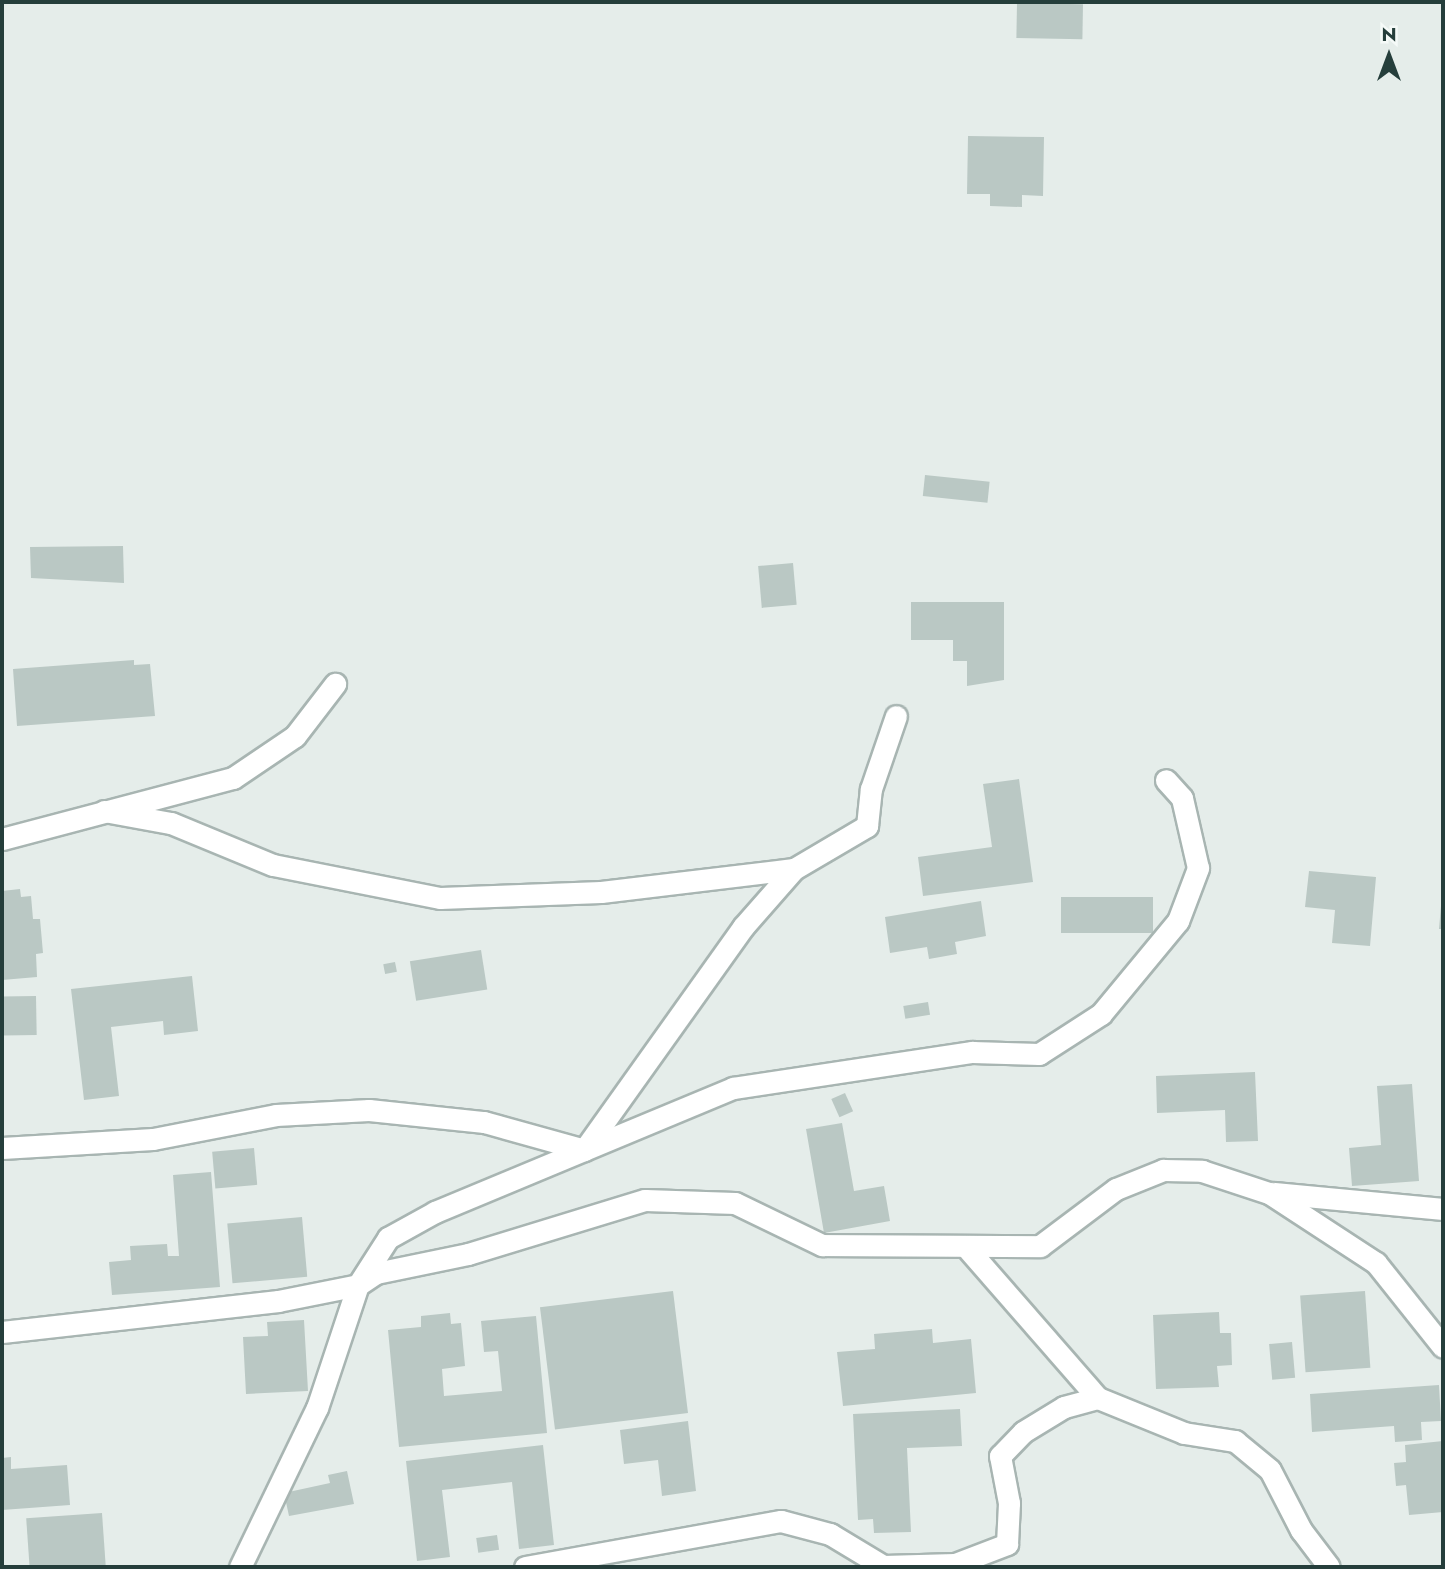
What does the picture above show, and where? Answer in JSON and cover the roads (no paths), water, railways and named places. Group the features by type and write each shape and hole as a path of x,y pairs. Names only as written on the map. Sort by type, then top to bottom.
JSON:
{"street":[{"path":"2,839 233,778 295,736 335,684"},
{"path":"584,1150 656,1043 794,869 867,826 871,789 896,716"},
{"path":"240,1567 317,1408 358,1285 388,1238 584,1150 733,1088 972,1052 1040,1055 1101,1014 1178,921 1198,868 1182,798 1166,780"},
{"path":"104,811 171,824 273,865 440,898 601,892 794,869"},
{"path":"2,1148 153,1139 276,1115 369,1110 484,1122 584,1150"},
{"path":"2,1332 278,1301 358,1285 376,1273 468,1254 645,1200 735,1203 822,1245 967,1248 1040,1246 1116,1189 1163,1170 1202,1171 1269,1193 1443,1209"},
{"path":"1269,1193 1376,1263 1443,1347"},
{"path":"967,1248 1098,1398 1184,1433 1235,1441 1270,1470 1301,1530 1329,1567"},
{"path":"525,1567 781,1521 830,1534 883,1566 955,1564 1007,1544 1009,1503 1000,1456 1023,1432 1064,1406 1098,1398"}]}
